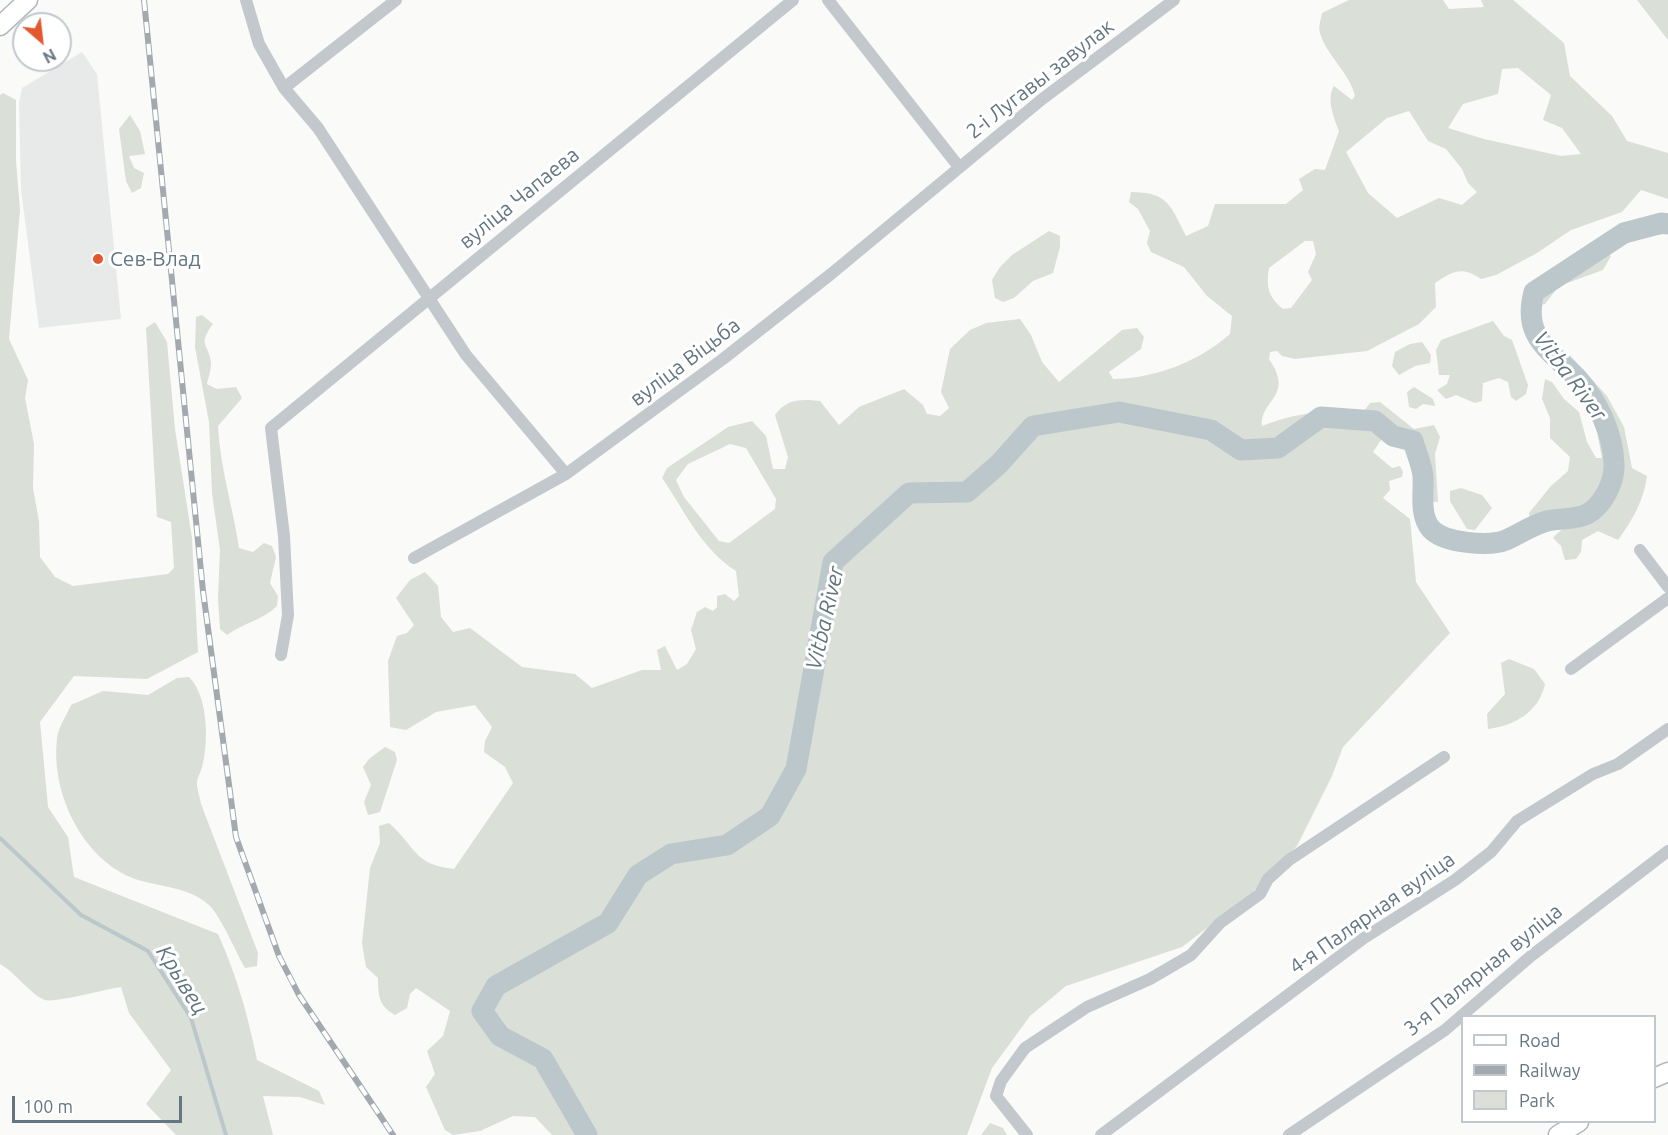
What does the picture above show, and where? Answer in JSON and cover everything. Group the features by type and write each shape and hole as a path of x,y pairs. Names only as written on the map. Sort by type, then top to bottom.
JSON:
{"street":[{"path":"0,26 28,0"},
{"path":"246,0 259,44 284,88 318,128 427,299 466,355 567,474"},
{"path":"284,88 396,0"},
{"name":"вуліца Чапаева","path":"282,655 288,615 284,536 271,428 794,0"},
{"path":"828,0 959,167"},
{"name":"2-і Лугавы завулак","path":"959,167 1041,100 1174,0"},
{"name":"вуліца Віцьба","path":"414,558 567,474 723,359 831,274 959,167"},
{"path":"1640,550 1668,587"},
{"path":"1571,669 1668,598"},
{"name":"4-я Палярная вуліца","path":"1101,1135 1364,938 1455,880 1491,852 1517,822 1593,774 1618,764 1668,729"},
{"path":"1027,1135 996,1096 1001,1081 1025,1048 1087,1007 1150,979 1191,955 1220,923 1260,894 1268,879 1289,860 1444,757"},
{"name":"3-я Палярная вуліца","path":"1462,1015 1531,956 1668,851"},
{"name":"3-я Палярная вуліца","path":"1289,1135 1445,1030 1461,1016"},
{"path":"1558,1135 1577,1123"}],"shaded area":[{"path":"82,52 97,74 121,319 39,328 21,189 19,103 22,88 49,72 72,72 72,58"}],"green space":[{"path":"1349,0 1443,0 1449,9 1484,7 1481,0 1513,0 1564,43 1570,76 1612,116 1627,141 1668,153 1668,199 1641,190 1622,212 1571,230 1537,253 1496,275 1481,279 1463,271 1447,275 1435,283 1436,307 1419,324 1367,351 1295,359 1282,356 1277,351 1270,352 1269,359 1279,382 1278,390 1266,409 1262,426 1312,413 1364,411 1370,403 1380,402 1414,429 1434,425 1440,437 1435,454 1438,502 1427,501 1408,446 1383,437 1373,452 1392,468 1400,466 1403,472 1402,477 1389,481 1390,490 1383,498 1410,519 1416,582 1450,633 1343,747 1332,776 1297,846 1249,896 1182,947 1066,986 1030,1016 992,1068 967,1135 552,1135 535,1117 513,1116 480,1131 453,1135 445,1130 426,1087 435,1074 427,1051 443,1036 450,1011 416,988 410,994 407,1008 395,1015 383,1004 379,995 378,978 366,967 362,943 370,868 380,843 379,826 389,823 423,859 431,864 454,869 513,783 505,767 484,752 485,741 492,727 475,705 436,712 406,730 390,727 388,661 397,636 407,633 414,625 396,598 410,580 425,572 438,586 441,617 453,632 470,628 522,667 575,674 592,688 642,670 661,670 657,650 665,646 677,670 687,664 696,649 691,630 697,612 705,607 713,611 717,607 717,596 725,594 734,601 739,596 736,571 703,541 662,478 667,468 728,427 752,421 766,436 773,469 785,469 788,457 775,415 785,405 795,401 820,401 839,425 859,407 904,389 923,405 927,414 940,416 949,408 941,392 950,349 970,330 986,323 1020,319 1031,335 1042,362 1059,382 1122,330 1137,328 1144,337 1141,349 1109,372 1113,379 1160,372 1204,353 1230,334 1232,316 1207,296 1184,267 1151,252 1147,243 1150,231 1138,209 1129,202 1131,192 1161,198 1172,209 1186,236 1208,226 1215,204 1286,204 1303,190 1299,179 1315,169 1325,170 1339,131 1332,108 1331,97 1334,86 1352,100 1355,96 1348,80 1323,41 1319,29 1322,13","holes":["1518,68 1551,95 1543,120 1562,128 1581,154 1561,156 1484,139 1448,128 1463,104 1498,94 1502,69","1409,111 1428,141 1446,149 1462,169 1468,183 1477,192 1462,205 1439,198 1397,218 1368,193 1346,152 1387,118","1305,241 1313,241 1316,254 1308,272 1312,280 1291,308 1283,309 1271,296 1268,286 1269,268","730,444 746,448 776,499 775,509 729,543 719,541 684,497 676,480 688,464"]},
{"path":"1637,0 1668,0 1668,40"},
{"path":"3,93 16,100 16,161 20,210 9,339 28,380 25,398 34,444 33,488 39,521 40,557 55,577 73,586 168,574 174,568 171,522 157,517 146,328 155,322 167,342 175,429 192,538 198,652 147,679 74,676 40,722 48,807 68,837 74,877 218,934 241,996 257,1060 319,1091 325,1105 300,1097 263,1096 273,1135 176,1135 146,1104 171,1070 129,1013 121,987 69,998 45,1000 0,964 0,95"},
{"path":"130,115 140,131 145,154 129,156 134,168 144,173 141,188 132,193 126,181 119,129"},
{"path":"1668,222 1668,234 1644,236 1621,246 1616,241 1615,233 1625,226"},
{"path":"1049,231 1060,236 1060,247 1053,273 1033,281 1014,298 1003,302 995,298 992,280 1000,267 1012,255"},
{"path":"1605,249 1611,256 1603,270 1559,286 1545,304 1533,307 1532,291 1547,277 1565,264 1585,254"},
{"path":"202,315 213,324 205,337 211,364 207,384 217,389 236,387 242,398 218,426 221,457 239,548 253,552 264,543 272,546 276,557 270,583 278,596 277,606 266,615 227,635 220,629 218,599 220,550 212,493 209,422 195,347 196,317"},
{"path":"1493,321 1504,336 1512,340 1528,385 1526,394 1516,401 1511,397 1508,382 1499,378 1483,383 1482,401 1475,403 1456,395 1446,399 1437,390 1447,384 1450,375 1439,375 1436,350 1441,340"},
{"path":"1422,342 1431,355 1430,363 1415,366 1399,375 1392,366 1395,352 1410,344"},
{"path":"1566,351 1607,396 1624,427 1632,468 1647,476 1637,510 1618,540 1598,531 1582,540 1581,552 1576,559 1565,560 1561,546 1553,538 1566,527 1604,507 1615,487 1619,460 1618,446 1610,419 1596,396 1573,370"},
{"path":"1545,379 1552,382 1564,399 1579,412 1587,442 1596,458 1602,458 1594,417 1596,411 1606,436 1607,471 1591,506 1530,521 1529,513 1551,486 1568,471 1570,457 1550,438 1550,418 1542,399"},
{"path":"1414,387 1433,399 1435,406 1423,404 1416,409 1409,407 1407,392"},
{"path":"1461,488 1482,495 1492,508 1475,530 1467,529 1450,501 1450,491"},
{"path":"1509,659 1534,669 1545,684 1542,694 1524,716 1507,725 1488,729 1487,714 1505,694 1501,663"},
{"path":"189,677 200,695 205,720 206,745 202,769 197,779 201,804 258,953 257,966 245,968 218,917 209,905 188,893 142,881 120,872 91,848 70,814 58,777 56,758 58,735 71,705 103,691 148,695 177,678"},
{"path":"385,747 395,752 397,760 380,812 368,815 364,802 371,785 363,767 369,759"},
{"path":"990,1123 1003,1128 1007,1135 981,1135"}],"waterway":[{"name":"Vitba River","path":"587,1135 543,1059 500,1036 482,1011 496,986 608,923 638,875 671,854 727,845 770,816 796,769 833,562 909,493 967,492 999,464 1033,426 1119,412 1211,430 1241,450 1278,448 1321,417 1375,421 1393,436 1413,441 1422,472 1423,504 1427,523 1437,534 1446,538 1478,543 1498,542 1547,521 1583,516 1598,505 1610,485 1614,471 1611,441 1592,397 1577,378 1540,341 1532,320 1531,307 1534,292 1624,233 1662,223 1668,224"},
{"name":"Крывец","path":"0,838 81,915 148,951 191,1018 226,1135"}],"railway":[{"path":"144,0 203,591 236,837 279,956 299,995 393,1135"}],"place":[{"name":"Сев-Влад","path":"98,259"}]}
